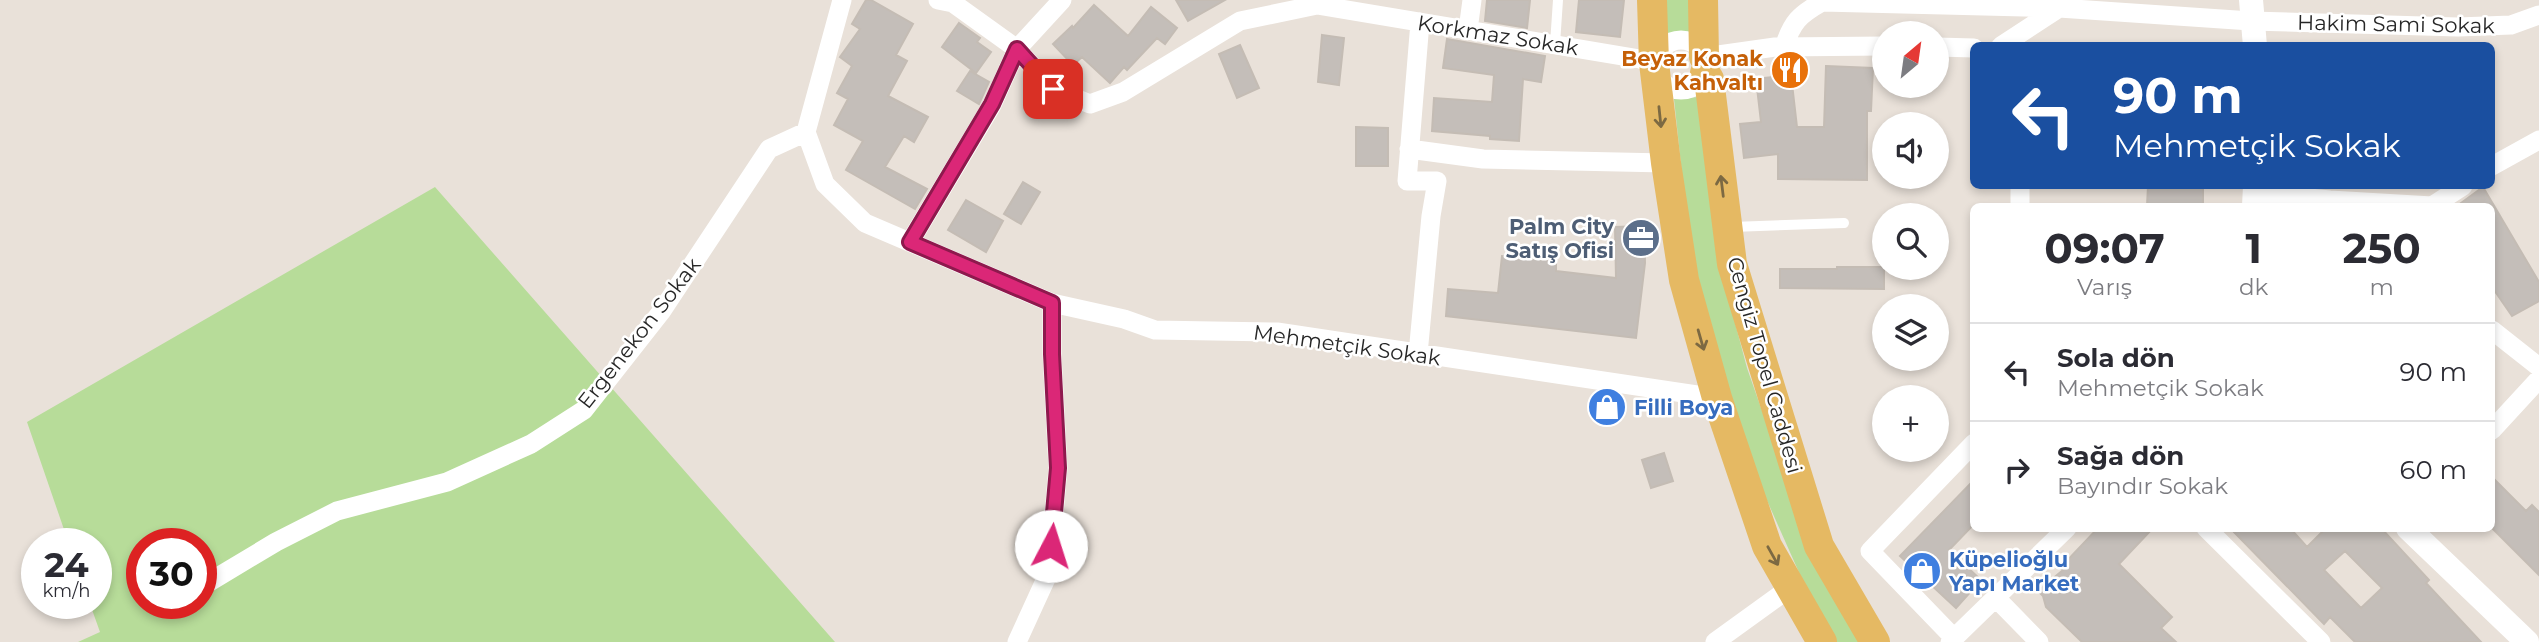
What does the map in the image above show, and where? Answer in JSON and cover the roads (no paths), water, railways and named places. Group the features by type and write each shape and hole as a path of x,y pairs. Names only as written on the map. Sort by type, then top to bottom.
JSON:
{"main road":[{"path":"1652,0 1654,63 1665,163 1684,280 1717,398 1768,546 1815,638"},
{"name":"Cengiz Topel Caddesi","path":"1703,0 1704,65 1709,79 1732,264 1819,546 1875,642"}],"street":[{"path":"806,132 842,0"},
{"path":"910,242 992,104 1017,49 1062,0"},
{"path":"1468,30 1472,0"},
{"name":"Korkmaz Sokak","path":"948,1 1017,49 1053,89 1090,104 1123,92 1240,22 1316,2 1654,63"},
{"name":"Hakim Sami Sokak","path":"1784,47 1791,26 1804,12 1822,2 2251,10 2458,27 2511,25 2539,15"},
{"path":"2012,42 2016,4"},
{"path":"2012,42 2059,8"},
{"path":"2251,10 2255,42"},
{"path":"1418,355 1437,181 1407,181 1420,22"},
{"path":"1678,40 1694,44 1704,65 1695,85 1679,90 1659,77 1654,63 1664,47 1678,40"},
{"path":"1704,65 1784,47 1872,46"},
{"path":"1950,47 1970,48"},
{"name":"Mehmetçik Sokak","path":"806,132 825,184 865,223 1052,303 1154,330 1277,332 1717,398"},
{"name":"Ergenekon Sokak","path":"217,577 276,542 337,511 447,482 531,444 584,410 661,312 769,149 806,132"},
{"path":"2495,164 2539,140"},
{"path":"1409,149 1483,159 1665,163"},
{"path":"2437,203 2458,189"},
{"path":"2255,195 2381,203"},
{"path":"1017,642 1049,572 1058,468 1052,303"},
{"path":"2495,332 2539,368"},
{"path":"2495,427 2539,379"},
{"path":"1970,447 1870,551 1952,640 2063,532"},
{"path":"2210,532 2321,642"},
{"path":"2412,532 2527,642"},
{"path":"1715,642 1791,587"},
{"path":"1997,599 2039,642"}],"lane":[{"path":"1555,44 1558,0"},
{"path":"1728,227 1844,223"}],"place":[{"name":"Beyaz Konak Kahvaltı","path":"1790,70"},
{"name":"Palm City Satış Ofisi","path":"1641,238"},
{"name":"Filli Boya","path":"1607,407"},
{"name":"Küpelioğlu Yapı Market","path":"1922,571"}]}
